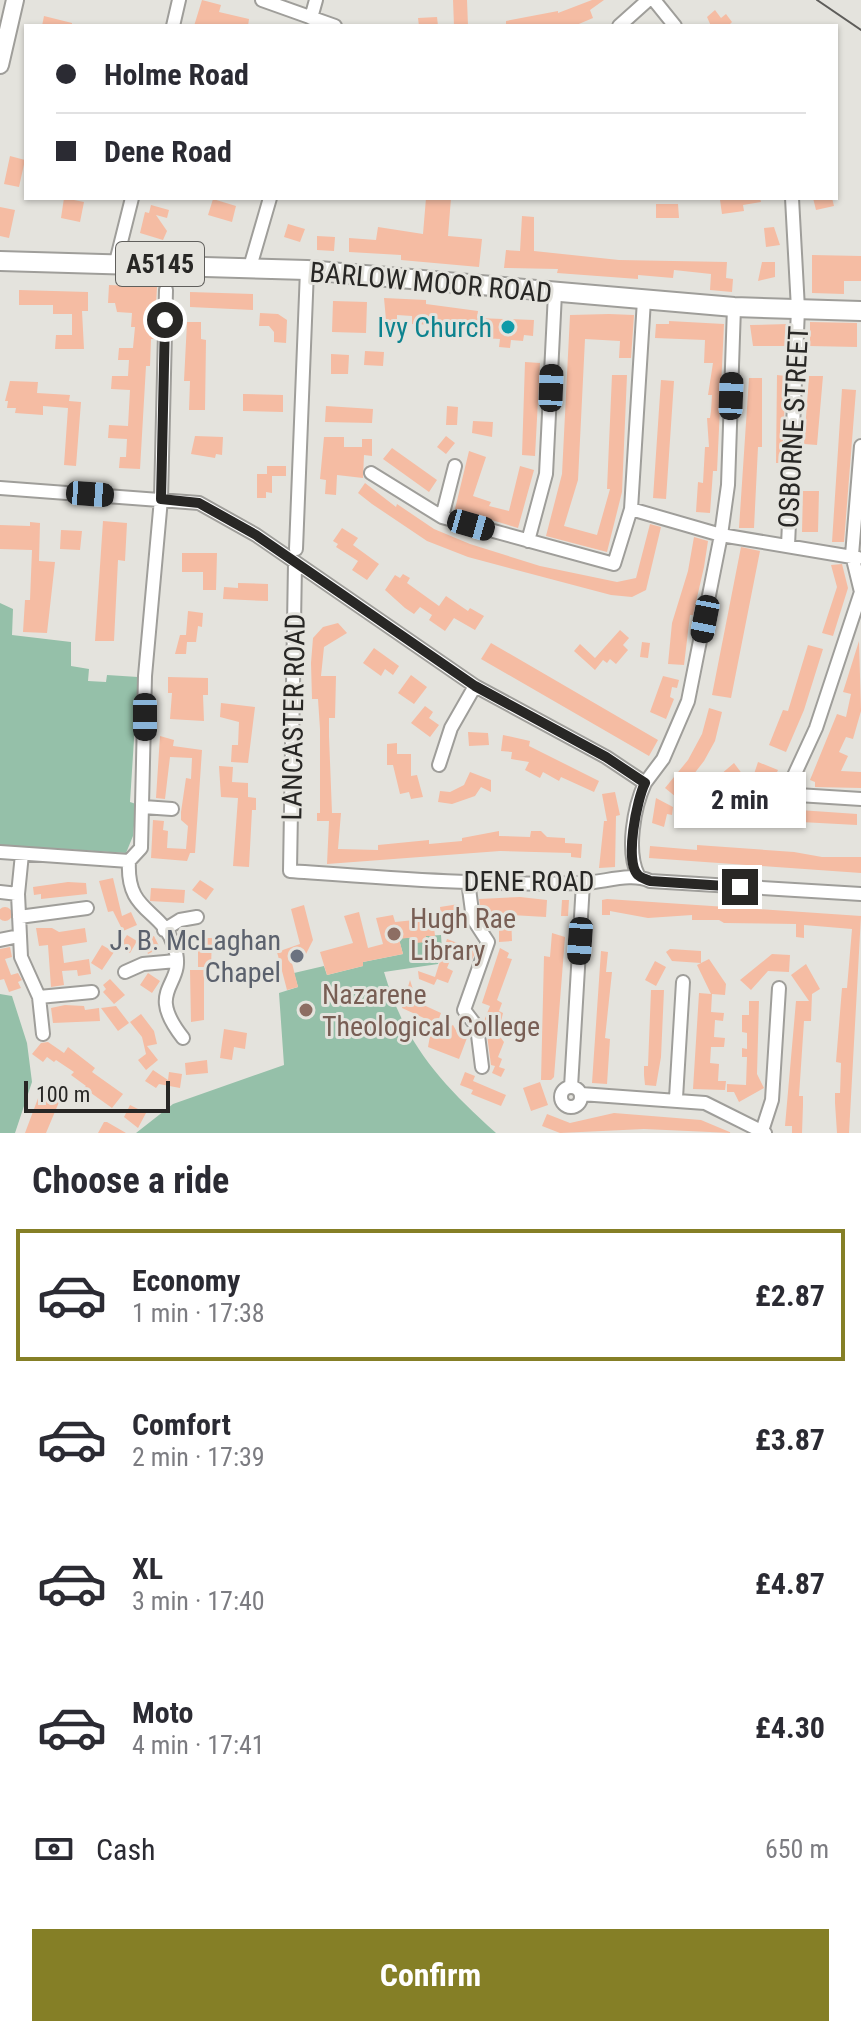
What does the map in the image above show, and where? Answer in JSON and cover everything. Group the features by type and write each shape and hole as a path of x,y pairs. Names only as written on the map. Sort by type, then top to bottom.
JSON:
{"main road":[{"path":"0,65 2,43 15,0"},
{"name":"BARLOW MOOR ROAD","path":"0,261 307,270 734,307 861,311"}],"street":[{"path":"173,24 179,0"},
{"path":"262,0 317,22 316,0"},
{"path":"621,24 648,0"},
{"path":"654,0 673,24"},
{"path":"116,262 132,200"},
{"path":"250,267 269,200"},
{"name":"OSBORNE STREET","path":"788,546 798,309 792,200"},
{"path":"296,549 307,270"},
{"path":"166,290 161,499 145,676 141,848 129,861 128,880 135,899 174,945 176,961 165,1007 166,1016 183,1038"},
{"path":"528,541 546,472 555,293"},
{"path":"371,473 442,517 614,564 631,509 644,300"},
{"path":"638,875 634,866 634,818 645,783 663,759 688,701 721,535 728,485 734,307"},
{"path":"786,793 816,728 861,592 856,558 861,446"},
{"path":"442,517 455,466"},
{"path":"0,488 199,503 256,535 475,686 606,757 645,783"},
{"path":"631,509 721,535 856,558"},
{"name":"LANCASTER ROAD","path":"290,871 295,563"},
{"path":"439,765 451,728 475,686"},
{"path":"750,792 861,799"},
{"path":"143,807 172,809"},
{"path":"0,852 129,861"},
{"path":"22,854 18,894 21,957 39,997 43,1034"},
{"name":"DENE ROAD","path":"290,871 468,881 583,883 638,875 650,881 861,894"},
{"path":"468,881 473,919 488,942 464,1010 477,1027 482,1067"},
{"path":"583,883 576,1090 676,1098 723,1109 764,1132 772,1100 779,988"},
{"path":"0,892 18,894"},
{"path":"19,917 87,908"},
{"path":"164,930 180,920 197,917"},
{"path":"0,940 19,936"},
{"path":"125,972 143,964 176,961"},
{"path":"676,1098 683,982"},
{"path":"39,997 92,992"}],"green space":[{"path":"0,603 13,609 12,635 71,642 71,666 89,669 88,681 106,682 107,675 138,677 130,802 136,804 133,836 126,853 0,845"},
{"path":"407,935 407,938 415,937 416,943 426,936 441,935 442,951 438,964 384,972 403,1021 427,1061 458,1097 496,1133 136,1133 173,1104 284,1065 279,993 298,987 294,973 324,966 327,975 363,966 363,962 403,954 398,936"},
{"path":"0,994 12,996 27,1043 32,1082 15,1133 0,1133"}],"building":[{"path":"202,0 221,5 219,12 249,19 248,24 195,24"},
{"path":"453,0 467,0 468,24 454,24"},
{"path":"592,0 604,0 590,10 593,18 579,24 506,24 506,21 558,13"},
{"path":"715,10 721,18 726,14 732,22 710,24 707,17"},
{"path":"44,16 72,23 72,24 42,24"},
{"path":"437,17 438,24 419,24 418,18"},
{"path":"10,156 24,160 19,187 4,184"},
{"path":"64,200 84,202 80,222 61,218"},
{"path":"213,200 236,206 232,222 208,215"},
{"path":"426,200 451,200 448,236 482,239 479,267 401,260 401,255 349,252 349,238 376,240 378,227 423,234"},
{"path":"720,200 760,200 743,205 744,211 722,214"},
{"path":"814,200 832,200 834,206 816,210"},
{"path":"656,204 678,204 679,218 656,218"},
{"path":"151,205 169,210 167,218 156,215 167,231 163,240 140,233 145,212 149,213"},
{"path":"0,207 15,210 9,238 0,236"},
{"path":"522,216 534,217 534,251 619,260 727,262 726,278 733,279 732,292 710,290 711,274 674,270 673,278 638,275 638,279 557,273 558,269 504,268 506,250 520,251"},
{"path":"288,224 305,229 300,242 284,237"},
{"path":"774,227 780,245 766,247 764,228"},
{"path":"317,236 335,237 334,251 317,250"},
{"path":"812,255 861,256 861,281 844,281 844,294 812,293"},
{"path":"762,262 775,262 775,277 758,281"},
{"path":"109,285 157,287 154,339 151,339 150,366 146,366 140,469 119,468 120,457 126,457 127,439 108,438 109,425 128,426 130,390 111,389 112,376 128,376 129,360 118,360 119,348 133,348 135,327 131,327 132,313 117,312 115,303 108,303"},
{"path":"19,290 88,292 88,311 82,311 84,349 55,349 56,335 72,335 72,314 53,314 53,305 19,305"},
{"path":"190,292 253,294 253,310 190,307"},
{"path":"384,298 426,300 426,304 478,311 477,318 534,320 533,336 524,335 523,341 511,340 510,348 499,347 500,339 484,338 484,327 412,324 412,316 397,315 397,321 386,320"},
{"path":"333,301 367,302 366,333 332,332"},
{"path":"260,313 278,314 287,320 286,343 274,342 274,332 269,326 259,326"},
{"path":"570,315 634,315 631,358 619,358 620,341 585,339 578,480 564,526 597,535 610,489 607,489 612,375 627,375 622,492 607,552 546,536 562,474"},
{"path":"669,321 724,324 717,471 713,471 710,513 696,512 698,482 703,483 705,447 709,447 707,418 710,418 712,395 708,395 713,363 704,363 705,340 655,338 656,324 669,324"},
{"path":"187,322 201,322 201,339 206,340 205,410 189,410 190,381 184,381"},
{"path":"810,322 857,323 857,347 810,346"},
{"path":"788,324 787,346 753,346 750,325"},
{"path":"365,351 384,352 383,366 364,365"},
{"path":"331,354 349,355 348,374 331,374"},
{"path":"525,362 540,363 535,456 522,455"},
{"path":"777,375 786,376 782,463 776,463"},
{"path":"809,376 823,376 817,445 804,444"},
{"path":"749,378 762,378 762,447 758,447 754,528 739,528"},
{"path":"661,380 674,381 666,499 653,498"},
{"path":"10,381 38,382 37,393 70,395 69,401 81,402 76,466 64,465 68,408 43,406 43,415 15,413 16,408 7,408 8,401 5,401"},
{"path":"842,389 856,390 844,542 832,542"},
{"path":"243,394 283,395 283,412 243,411"},
{"path":"326,406 373,409 372,423 325,422"},
{"path":"447,406 458,407 457,425 446,425"},
{"path":"473,421 493,422 492,437 472,433"},
{"path":"195,436 223,437 222,455 216,454 215,458 191,454"},
{"path":"446,436 455,443 446,454 437,447"},
{"path":"324,437 344,437 344,447 362,447 362,439 372,439 372,456 364,455 363,478 337,475 336,495 325,494 326,480 320,479"},
{"path":"392,448 437,480 429,492 383,459"},
{"path":"469,451 486,457 473,496 491,502 489,506 509,511 520,466 534,470 518,528 455,509"},
{"path":"267,466 286,466 286,476 272,476 272,493 266,492 266,498 257,498 257,474 267,474"},
{"path":"365,483 396,507 397,504 434,529 470,544 540,566 617,582 636,578 650,524 661,527 646,590 632,597 611,595 468,557 427,541 372,504 358,493"},
{"path":"803,491 819,491 818,532 802,532"},
{"path":"103,521 127,523 125,561 118,560 114,641 95,641"},
{"path":"30,522 40,523 39,561 55,562 47,633 23,632 25,600 30,600 32,550 0,549 0,525 30,526"},
{"path":"342,528 358,538 353,545 379,564 367,580 352,570 358,561 336,547 338,544 333,541"},
{"path":"61,530 82,531 80,550 60,549"},
{"path":"694,537 708,541 693,615 690,615 684,665 668,664 672,623 688,571"},
{"path":"741,547 760,551 731,698 712,695"},
{"path":"182,553 217,553 216,590 203,590 203,572 182,572"},
{"path":"842,564 848,588 833,636 822,633 837,587 831,565"},
{"path":"403,574 410,578 407,583 439,606 446,596 468,611 470,608 484,616 475,630 454,618 445,631 429,620 432,615 420,607 414,614 385,590 395,575 400,578"},
{"path":"238,583 268,584 268,601 223,599 224,587 238,588"},
{"path":"188,611 203,613 202,627 198,626 196,642 187,642 186,654 175,654 180,635 186,635"},
{"path":"338,623 347,633 324,647 321,676 336,676 335,718 329,718 329,736 332,813 341,813 338,849 378,850 378,845 429,840 429,844 462,841 462,838 499,831 499,836 530,837 531,831 541,831 547,837 565,838 565,843 582,844 581,858 571,857 571,853 500,851 327,864 329,821 317,821 317,813 320,813 320,729 318,699 312,699 311,663 313,638 323,627"},
{"path":"620,630 629,638 623,645 628,650 616,664 610,659 607,663 603,660 595,670 574,651 580,644 595,658"},
{"path":"859,641 861,711 853,739 846,737 839,752 848,756 841,771 861,772 861,788 815,787 815,782 810,780 837,714 846,717 851,694 843,692"},
{"path":"642,642 650,643 648,658 640,657"},
{"path":"491,643 658,740 649,756 481,659"},
{"path":"808,645 823,649 804,710 786,752 769,745 783,710 788,711"},
{"path":"374,648 399,666 393,675 385,669 381,676 363,663"},
{"path":"411,675 427,687 414,704 398,693"},
{"path":"663,676 679,680 677,688 672,687 670,697 674,699 666,719 650,712"},
{"path":"168,677 208,678 208,695 203,695 204,721 170,719 172,693 168,693"},
{"path":"221,703 255,707 248,763 231,762 232,745 238,745 239,722 220,717"},
{"path":"425,706 433,712 429,718 439,725 430,737 411,723"},
{"path":"709,708 722,712 715,741 704,761 676,797 665,788 688,760 702,734"},
{"path":"468,732 488,733 489,745 469,746"},
{"path":"503,735 530,741 529,746 599,781 594,792 561,777 559,781 543,772 540,778 525,770 529,762 511,759 512,752 501,751"},
{"path":"160,736 174,740 173,746 202,750 195,853 190,853 187,861 151,858 153,820 164,821 163,830 168,831 167,848 186,849 188,826 181,820 181,812 186,778 191,779 192,758 170,757 165,799 156,798"},
{"path":"397,743 397,754 411,754 411,776 417,775 423,797 411,799 409,792 400,794 393,765 387,765 387,744"},
{"path":"758,762 778,770 773,781 754,774"},
{"path":"734,763 743,775 729,786 720,775"},
{"path":"219,766 233,767 232,782 248,783 248,797 256,798 256,810 252,810 249,867 233,866 238,798 221,797"},
{"path":"470,772 491,780 491,792 481,787 475,796 452,804 438,802 440,791 450,792 464,785"},
{"path":"615,792 620,815 616,816 615,867 599,868 604,821 607,821 602,794"},
{"path":"725,793 737,812 726,819 714,800"},
{"path":"656,798 673,807 672,815 667,814 664,827 652,823"},
{"path":"770,808 857,814 857,825 763,820 763,823 746,823 746,811"},
{"path":"697,845 822,857 861,857 861,873 649,858 650,846 697,850"},
{"path":"113,878 122,916 131,912 137,925 123,931 113,911 108,912 99,881"},
{"path":"200,880 214,889 206,900 192,890"},
{"path":"86,883 87,894 41,899 41,894 34,895 33,887"},
{"path":"151,888 185,890 184,903 150,901"},
{"path":"520,897 547,900 546,917 511,915 512,941 499,942 499,912 481,913 479,899"},
{"path":"562,900 569,900 568,916 561,916"},
{"path":"602,900 861,916 849,1133 837,1133 835,1093 840,1093 841,1063 836,1062 842,988 847,988 852,929 804,925 804,938 796,937 796,924 724,923 719,920 692,920 692,915 648,918 610,911 610,915 602,915"},
{"path":"459,904 460,913 441,915 440,907"},
{"path":"304,905 313,940 302,962 292,963 298,987 287,990 277,952 300,944 291,909"},
{"path":"0,909 10,909 10,919 0,919"},
{"path":"432,910 435,936 426,936 426,942 416,943 415,937 399,939 403,954 363,962 363,966 327,975 320,952 353,943 344,916 359,912 368,948 383,944 376,918 393,915 395,922 424,919 423,911"},
{"path":"36,928 52,928 59,932 85,928 87,942 62,946 64,963 89,959 91,974 78,976 77,970 62,971 64,985 51,987 48,945 39,946"},
{"path":"552,933 565,937 554,1077 541,1080 544,956 550,957"},
{"path":"127,935 137,941 130,953 120,946"},
{"path":"154,936 160,948 148,954 142,941"},
{"path":"198,938 212,938 211,967 198,967"},
{"path":"447,939 476,950 472,960 453,953 447,968 453,971 448,983 437,979 434,985 419,979 418,971 435,977"},
{"path":"102,945 114,952 102,970 91,963"},
{"path":"10,947 12,957 5,959 11,975 18,973 22,980 18,982 21,988 9,992 4,979 0,980 0,949"},
{"path":"500,948 509,953 507,958 512,959 497,1000 502,1003 499,1011 503,1013 498,1034 504,1042 498,1057 502,1059 499,1067 505,1069 501,1077 492,1073 495,1066 491,1065 487,1035 491,1024 484,1021 490,1006 482,1003"},
{"path":"670,949 701,951 701,963 672,961 666,952"},
{"path":"601,951 608,952 606,972 612,972 605,1038 610,1039 607,1084 592,1083"},
{"path":"772,954 790,955 789,972 768,971 751,990 740,980"},
{"path":"709,959 726,984 725,995 712,994 711,1012 724,1013 723,1021 715,1020 714,1037 725,1038 724,1047 711,1047 710,1063 719,1064 718,1081 726,1081 725,1090 693,1089 699,993 711,994 697,965"},
{"path":"655,961 666,967 656,986 645,980"},
{"path":"806,964 820,989 812,994 811,1021 804,1021 799,1096 803,1096 802,1133 792,1133 792,1126 785,1126 796,1001 809,1001 791,975"},
{"path":"190,970 204,970 204,1020 191,1022"},
{"path":"148,973 160,981 152,993 140,985"},
{"path":"110,979 125,995 114,1004 103,992 106,989 103,985"},
{"path":"410,980 417,1002 441,1013 437,1024 402,1008"},
{"path":"651,990 664,990 661,1057 656,1086 645,1085 644,1075 644,1066 648,1066"},
{"path":"749,1001 759,1001 757,1074 764,1088 739,1102 734,1092 727,1092 727,1084 746,1085 747,1057 742,1057 742,1048 747,1049 747,1033 742,1032 742,1015 749,1015"},
{"path":"84,1006 85,1010 99,1008 100,1021 53,1023 51,1008"},
{"path":"116,1006 129,1023 118,1031 101,1008"},
{"path":"141,1014 154,1031 157,1044 147,1046 158,1060 146,1070 138,1060 146,1054 142,1037 130,1022"},
{"path":"453,1025 458,1034 467,1038 459,1059 428,1047 430,1036"},
{"path":"224,1029 247,1033 245,1049 234,1047 232,1060 220,1058"},
{"path":"48,1042 64,1053 68,1047 95,1068 92,1072 123,1094 112,1108 84,1088 86,1086 71,1075 74,1072 56,1060 54,1062 47,1057 43,1062 32,1054 41,1043"},
{"path":"207,1060 208,1073 186,1075 185,1063"},
{"path":"153,1070 168,1080 169,1072 182,1074 180,1088 159,1084 156,1088 145,1081"},
{"path":"465,1072 475,1076 473,1081 506,1095 501,1106 471,1094 473,1090 460,1085"},
{"path":"540,1082 548,1105 531,1111 523,1088"},
{"path":"43,1085 62,1095 46,1133 25,1133"},
{"path":"130,1105 146,1113 138,1128 124,1117"},
{"path":"614,1113 701,1120 732,1133 644,1129 560,1133 542,1126 547,1114 570,1123"},
{"path":"107,1122 126,1133 98,1133"}],"tram line":[{"path":"817,0 861,30"}],"place":[{"name":"Ivy Church","path":"508,327"},
{"name":"Hugh Rae Library","path":"394,934"},
{"name":"J. B. McLaghan Chapel","path":"297,956"},
{"name":"Nazarene Theological College","path":"306,1010"}],"route":[{"path":"165,320 161,499 199,503 256,535 475,686 606,757 645,783 637,800 634,818 634,866 638,875 650,881 740,887"}]}
